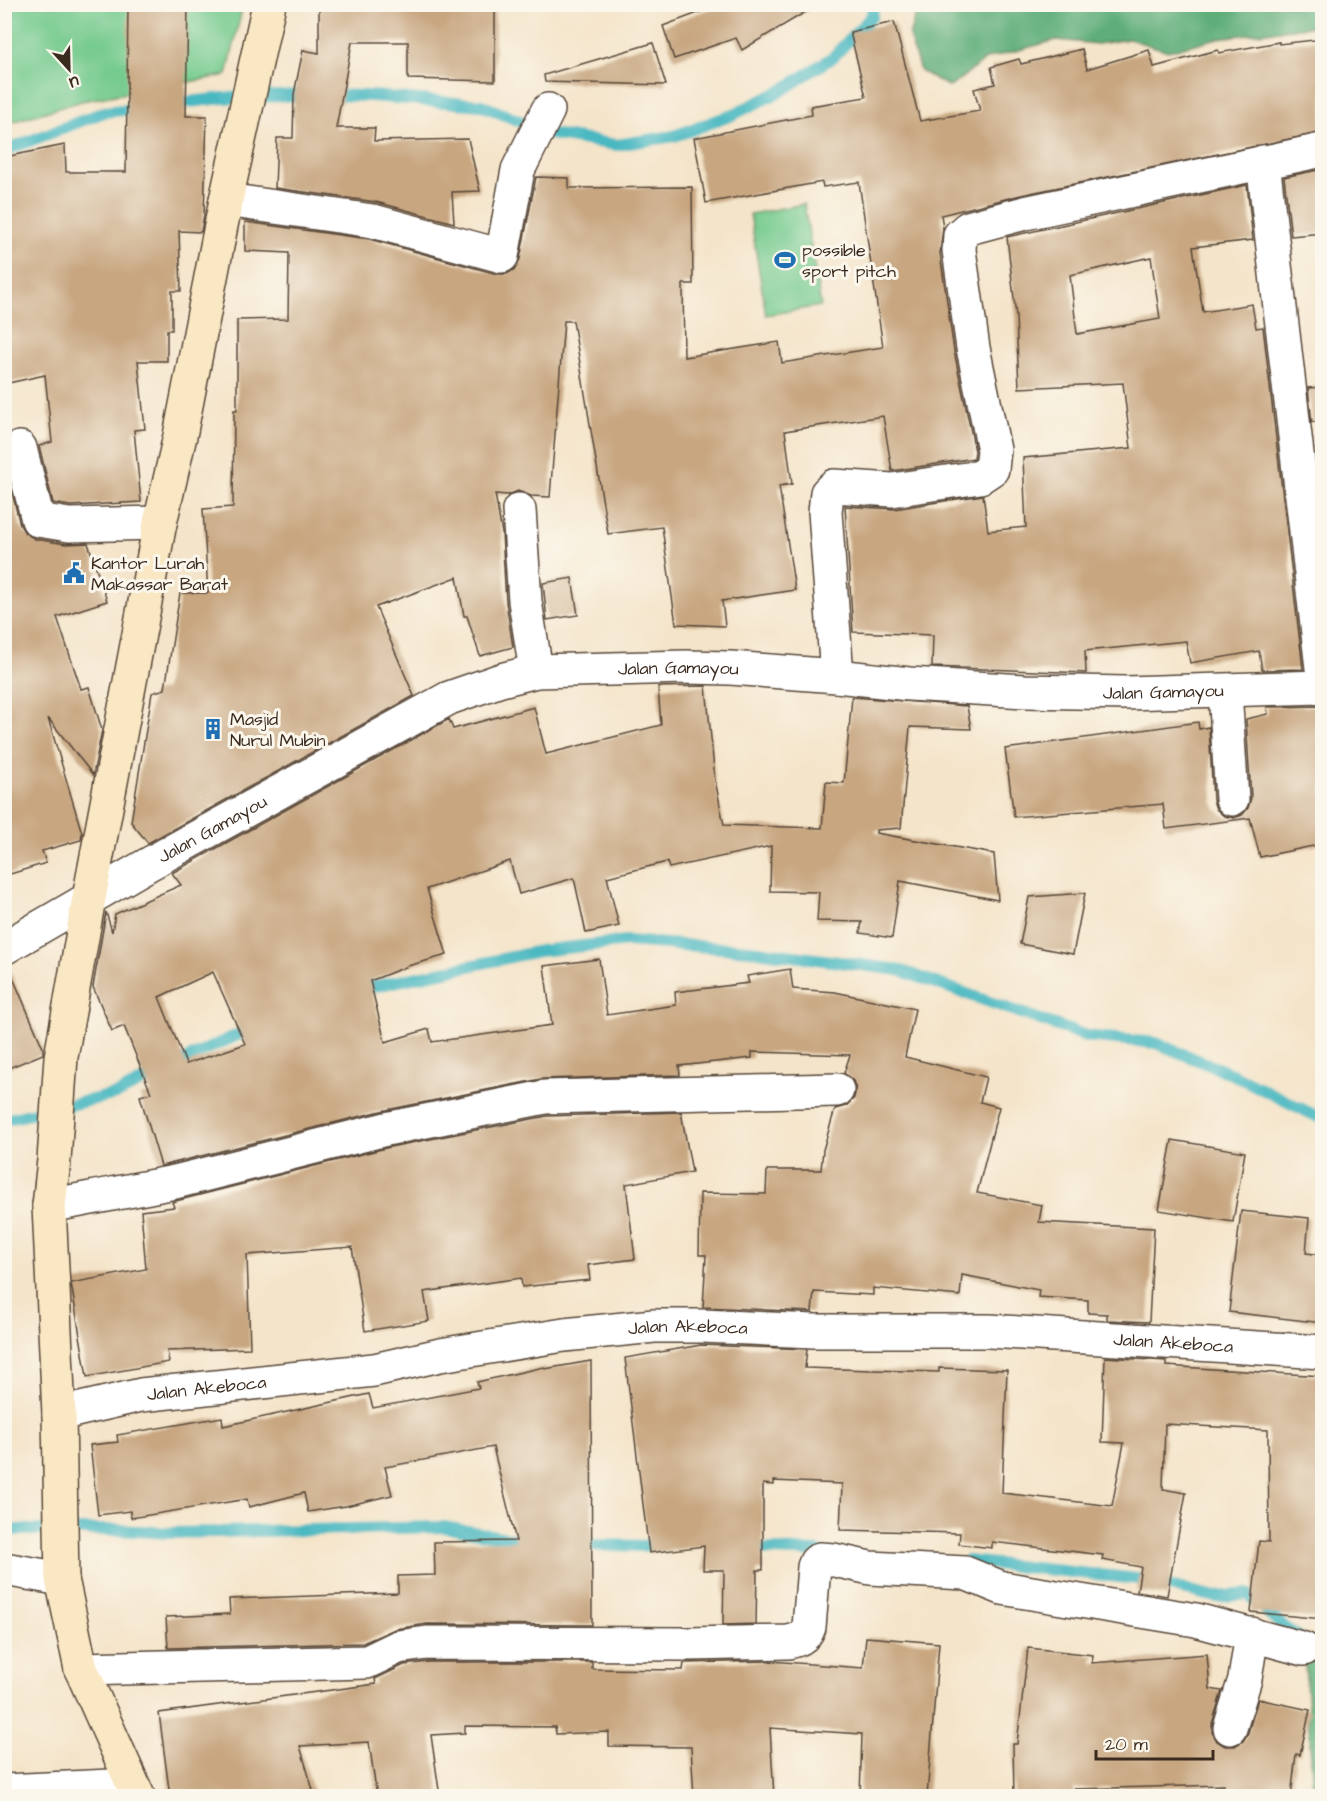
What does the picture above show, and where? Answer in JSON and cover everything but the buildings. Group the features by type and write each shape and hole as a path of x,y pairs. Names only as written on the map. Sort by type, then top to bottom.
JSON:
{"street":[{"path":"4,1791 135,1791 81,1669 62,1564 59,1414 49,1206 61,1057 89,898 160,523 269,4"},
{"path":"226,200 373,221 502,256 518,170 548,110"},
{"path":"837,676 825,512 827,494 834,486 892,490 980,477 992,469 994,450 973,348 959,250 960,235 968,228 1025,213 1323,150"},
{"path":"1263,162 1323,668"},
{"path":"4,454 20,448 38,520 69,525 160,523"},
{"path":"519,510 525,601 536,671"},
{"name":"Jalan Gamayou","path":"4,948 89,898 449,698 536,671 698,667 1025,691 1126,693 1323,687"},
{"path":"1225,691 1232,799"},
{"path":"49,1206 175,1182 386,1129 545,1097 837,1090"},
{"name":"Jalan Akeboca","path":"59,1414 141,1395 374,1370 441,1355 564,1335 654,1326 814,1331 988,1331 1323,1352"},
{"path":"81,1669 367,1662 398,1647 427,1643 788,1642 799,1640 807,1634 814,1567 820,1559 870,1568 965,1573 1002,1588 1196,1620 1304,1649"},
{"path":"4,1569 62,1564"},
{"path":"1230,1728 1245,1679 1252,1634"}],"green space":[{"path":"5,5 243,5 227,75 82,101 5,124"},
{"path":"918,5 1322,5 1322,25 1218,38 1168,51 1129,39 1098,44 1056,40 986,59 950,87 920,71 909,36"},
{"name":"possible sport pitch","path":"804,204 821,306 766,315 750,214"},
{"path":"1322,1655 1322,1796 1316,1796 1313,1791 1305,1664"}],"waterway":[{"path":"327,95 371,96 481,105 551,134 616,145 674,136 732,115 781,91 833,57 872,16 873,4"},
{"path":"171,104 223,98 309,95"},
{"path":"4,151 104,112 142,108"},
{"path":"357,990 539,951 627,941 749,950 899,970 1086,1036 1156,1043 1234,1075 1322,1119"},
{"path":"4,1120 117,1094 253,1028"},
{"path":"4,1530 118,1530 169,1533 444,1527 531,1542"},
{"path":"578,1545 662,1546"},
{"path":"749,1549 818,1552"},
{"path":"967,1561 1139,1579 1216,1597 1248,1594 1292,1633 1322,1648"}],"place":[{"name":"possible sport pitch","path":"785,260"},
{"name":"Kantor Lurah Makassar Barat","path":"74,573"},
{"name":"Masjid Nurul Mubin","path":"213,729"}]}
